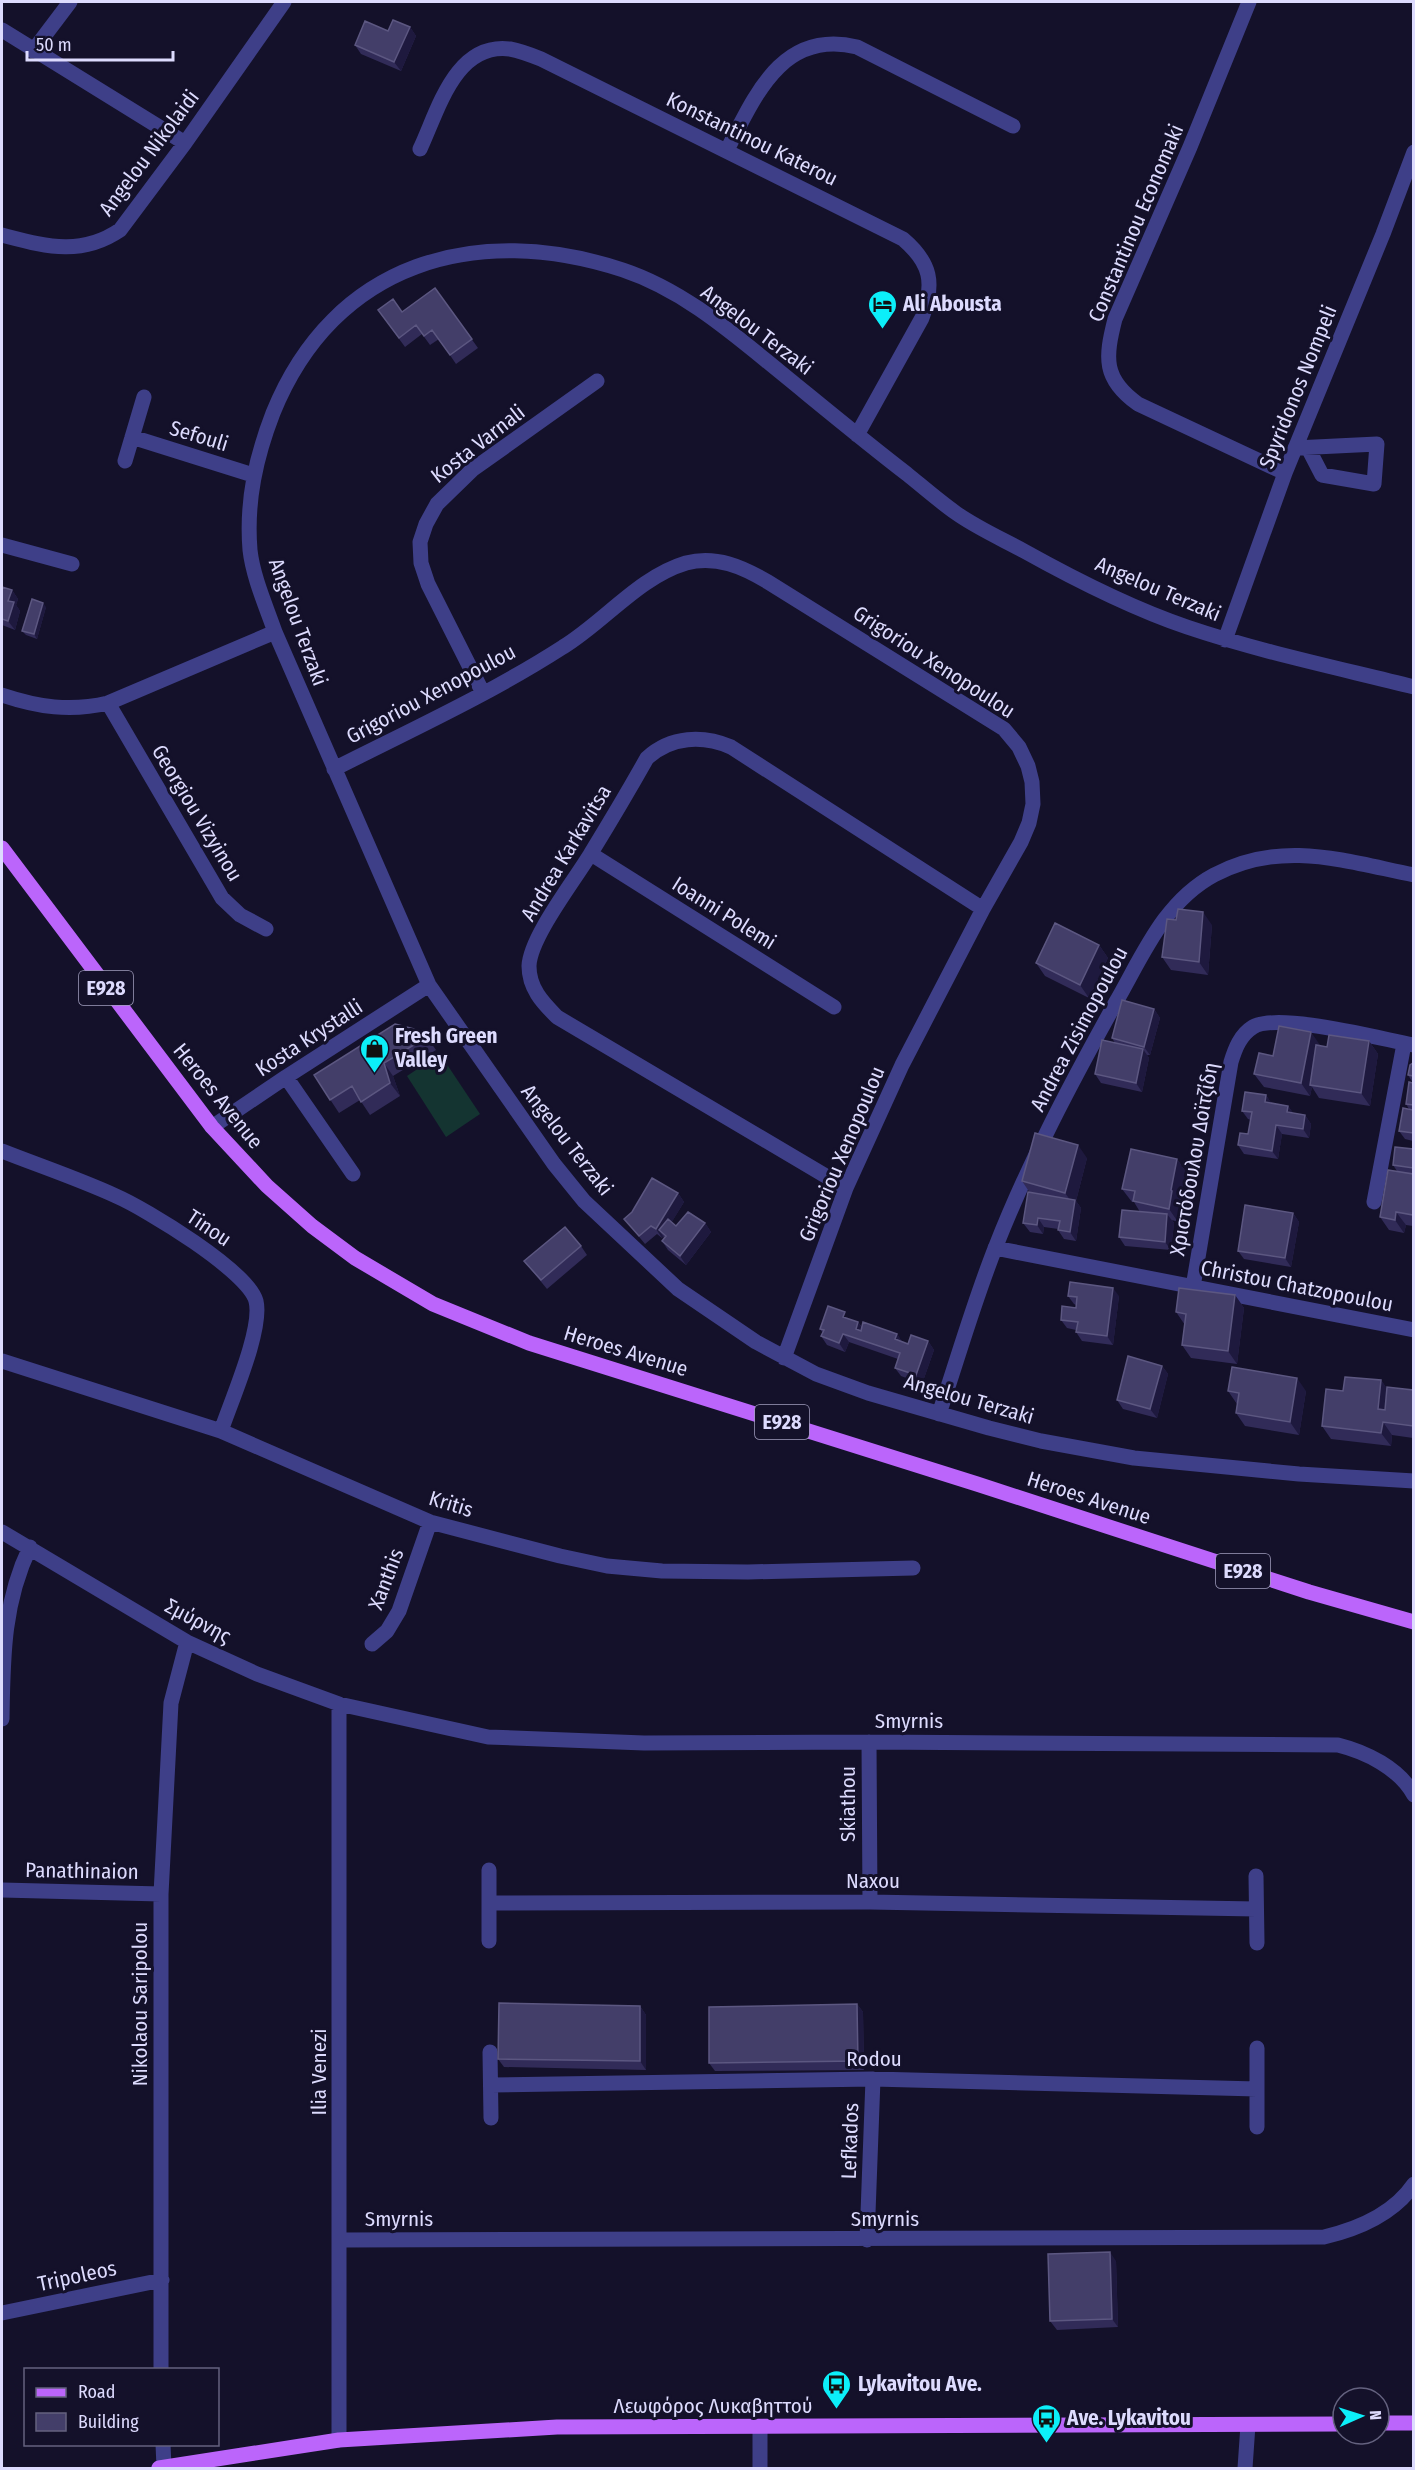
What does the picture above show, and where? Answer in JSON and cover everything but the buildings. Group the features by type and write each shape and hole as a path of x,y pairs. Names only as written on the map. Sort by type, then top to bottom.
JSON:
{"main road":[{"name":"Heroes Avenue","path":"2,848 212,1127 267,1186 312,1226 355,1258 433,1305 529,1343 977,1484 1309,1592 1413,1622"},
{"path":"1391,2423 1413,2423"},
{"name":"Λεωφόρος Λυκαβηττού","path":"161,2468 339,2440 557,2427 1331,2424"}],"street":[{"path":"33,51 70,2"},
{"name":"Angelou Nikolaidi","path":"2,235 60,248 87,246 107,239 120,230 185,143 284,2"},
{"name":"Constantinou Economaki","path":"1249,2 1190,147 1115,319 1110,337 1110,366 1117,387 1138,404 1285,473"},
{"path":"2,30 185,143"},
{"path":"727,150 753,100 777,66 801,51 822,45 843,44 857,47 1013,126"},
{"name":"Konstantinou Katerou","path":"420,149 453,78 465,63 491,50 507,49 541,59 903,239 924,260 928,274 928,300 922,318 857,435"},
{"name":"Spyridonos Nompeli","path":"1225,640 1285,473 1302,448 1413,152"},
{"name":"Angelou Terzaki","path":"1413,687 1225,640 1146,612 1049,565 958,514 700,308 626,271 558,253 491,251 425,263 391,276 348,304 309,344 293,369 265,435 253,474 250,505 250,552 275,632 429,985 554,1164 584,1201 678,1289 756,1342 816,1374 939,1414 1041,1441 1134,1458 1299,1474 1413,1481"},
{"name":"Kosta Varnali","path":"483,693 428,584 422,563 420,542 426,524 437,504 472,470 597,381"},
{"path":"125,461 144,397"},
{"name":"Sefouli","path":"132,437 253,474"},
{"path":"1377,444 1374,484 1322,475 1302,448 1377,444"},
{"path":"2,545 72,564"},
{"name":"Grigoriou Xenopoulou","path":"334,769 483,693 564,646 664,572 687,563 707,561 726,562 745,568 1004,729 1019,747 1030,774 1033,804 1021,842 983,909 902,1065 846,1188 784,1358"},
{"path":"2,696 46,707 67,709 108,703 275,632"},
{"name":"Georgiou Vizyinou","path":"108,703 222,898 240,915 266,929"},
{"name":"Andrea Karkavitsa","path":"846,1188 557,1017 543,1003 530,980 531,953 535,944 647,758 657,749 669,744 702,739 719,741 731,747 983,909"},
{"name":"Ioanni Polemi","path":"591,854 834,1007"},
{"name":"Andrea Zisimopoulou","path":"939,1414 995,1248 1027,1174 1096,1037 1161,922 1192,888 1215,874 1239,865 1284,855 1323,856 1413,875"},
{"name":"Kosta Krystalli","path":"212,1127 429,985"},
{"name":"Χριστόδουλου Δοϊτζίδη","path":"1193,1287 1231,1062 1242,1037 1252,1028 1279,1022 1409,1044"},
{"path":"1374,1202 1409,1044"},
{"path":"286,1077 353,1174"},
{"name":"Tinou","path":"2,1151 118,1196 222,1262 249,1286 256,1300 258,1316 221,1431"},
{"name":"Christou Chatzopoulou","path":"995,1248 1413,1330"},
{"name":"Kritis","path":"2,1361 221,1431 430,1522 560,1556 607,1566 662,1571 748,1572 913,1568"},
{"name":"Xanthis","path":"372,1644 387,1631 399,1611 430,1522"},
{"name":"Σμύρνης","path":"2,1532 187,1642 256,1674 339,1704"},
{"path":"2,1719 3,1661 8,1607 30,1547"},
{"name":"Nikolaou Saripolou","path":"161,2368 161,1894 171,1703 187,1642"},
{"name":"Smyrnis","path":"339,1704 488,1737 512,1738 644,1743 1338,1745 1363,1752 1373,1758 1392,1771 1413,1795"},
{"name":"Ilia Venezi","path":"339,1704 339,2440"},
{"name":"Skiathou","path":"869,1742 870,1902"},
{"path":"489,1870 489,1941"},
{"path":"1256,1876 1257,1943"},
{"name":"Panathinaion","path":"2,1890 161,1894"},
{"name":"Naxou","path":"489,1903 870,1902 1256,1909"},
{"path":"1257,2048 1257,2127"},
{"path":"490,2052 491,2118"},
{"name":"Rodou","path":"490,2085 873,2079 1257,2089"},
{"name":"Lefkados","path":"867,2240 873,2079"},
{"name":"Smyrnis","path":"340,2240 1323,2237 1350,2231 1368,2223 1394,2205 1413,2184"},
{"name":"Tripoleos","path":"2,2313 162,2280"},
{"path":"1245,2469 1248,2425"},
{"path":"760,2427 760,2469"},
{"path":"161,2468 163,2446"}],"green space":[{"path":"440,1054 480,1114 446,1137 407,1076"}],"place":[{"name":"Ali Abousta","path":"882,330"},
{"name":"Fresh Green Valley","path":"374,1074"},
{"name":"Lykavitou Ave.","path":"837,2410"},
{"name":"Ave. Lykavitou","path":"1046,2444"}]}
